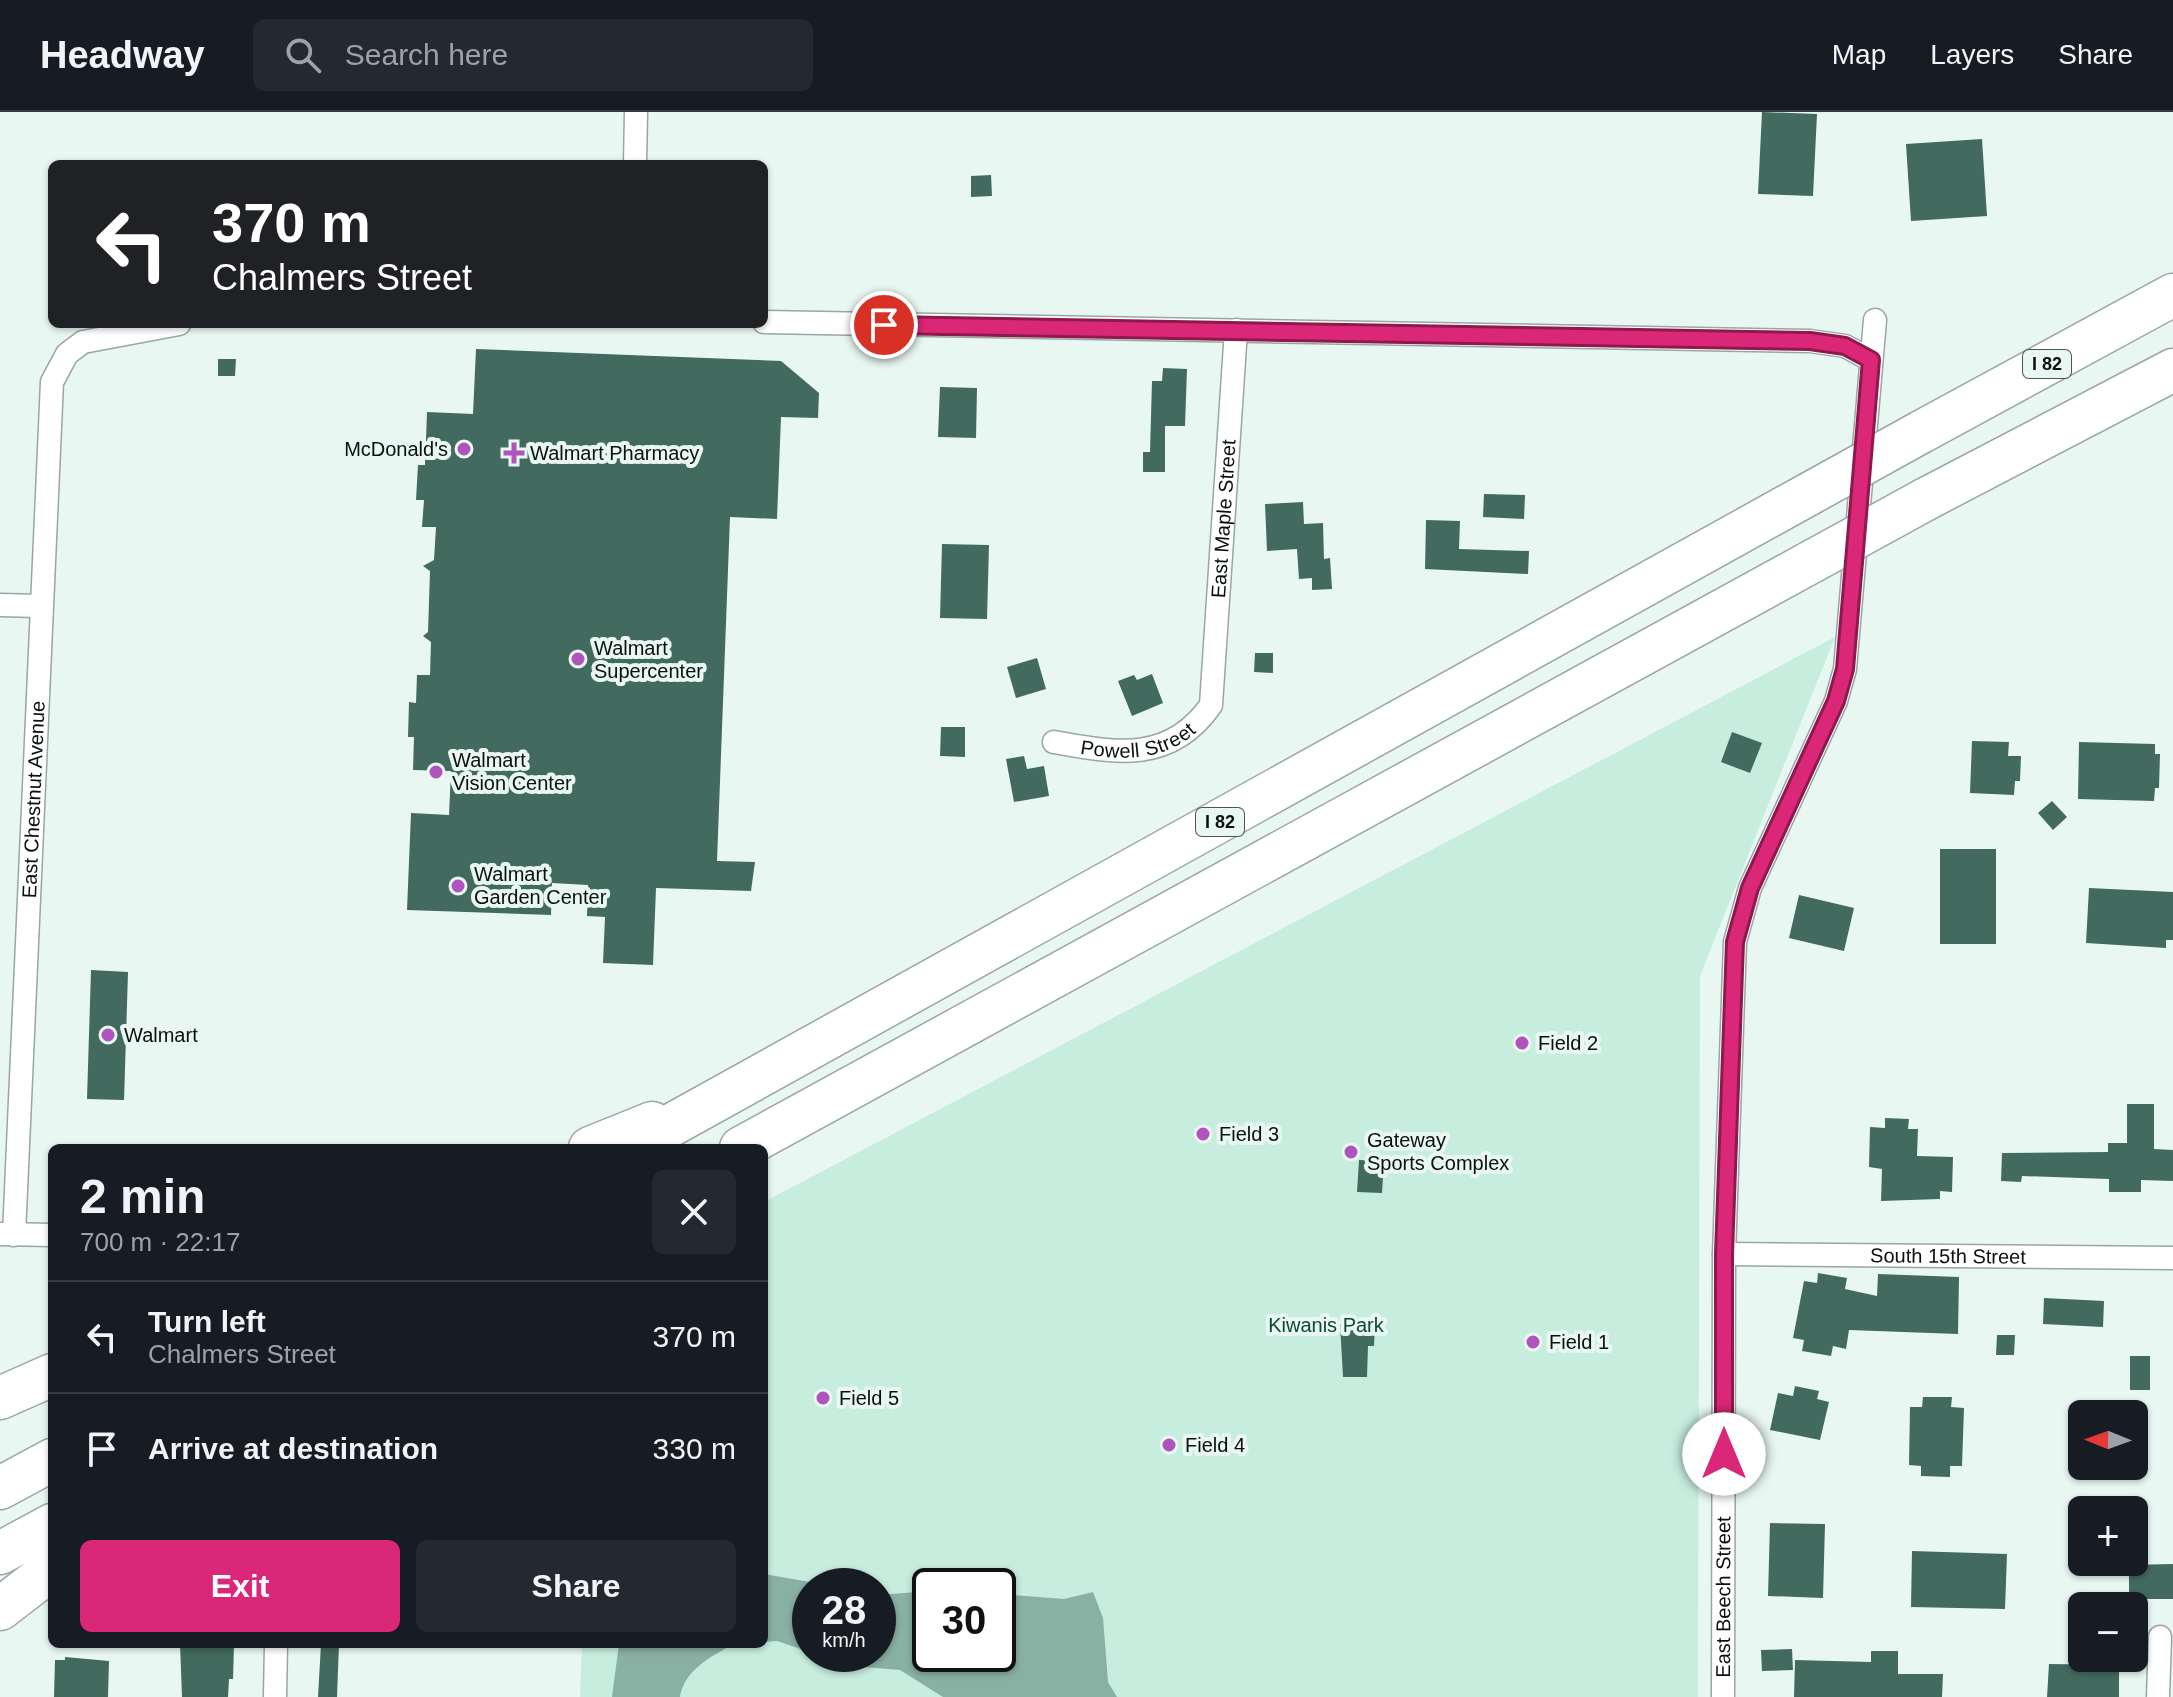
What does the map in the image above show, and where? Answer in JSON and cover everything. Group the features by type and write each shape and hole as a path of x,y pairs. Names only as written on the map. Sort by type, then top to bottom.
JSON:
{"highway":[{"name":"I 82","path":"637,1144 2173,295"},
{"path":"748,1144 1926,499 2173,370"},
{"path":"768,1155 1109,947"},
{"path":"600,1144 749,1084"},
{"path":"0,1366 48,1350"},
{"path":"0,1398 48,1377"},
{"path":"0,1488 48,1462"},
{"path":"0,1553 48,1527"},
{"path":"0,1589 48,1562"},
{"path":"0,1609 48,1572"}],"street":[{"path":"635,160 636,112"},
{"name":"East Beech Street","path":"1723,1697 1724,1254 1735,942 1750,888 1836,701 1845,669 1875,320"},
{"path":"768,322 1810,341 1845,346 1871,360"},
{"name":"East Chestnut Avenue","path":"7,1234 49,402 59,365 83,342 158,328"},
{"name":"East Maple Street","path":"1211,705 1236,330"},
{"path":"0,605 39,606"},
{"name":"Powell Street","path":"1054,742 1117,754 1152,749 1183,735 1211,705"},
{"path":"7,1234 48,1235"},
{"name":"South 15th Street","path":"1724,1254 2173,1258"},
{"path":"2158,1697 2160,1637"},
{"path":"275,1697 276,1648"}],"green space":[{"name":"Kiwanis Park","path":"1835,637 1700,976 1698,1697 580,1697 582,1648 768,1648 768,1200"}],"shaded area":[{"path":"768,1575 792,1579 792,1646 768,1642"},
{"path":"912,1592 912,1672 1016,1672 1016,1595 1064,1599 1093,1592 1103,1618 1108,1682 1117,1697 943,1697 896,1670 896,1594"},
{"path":"618,1648 726,1648 693,1672 680,1697 612,1697"}],"building":[{"path":"1762,112 1817,114 1813,196 1758,194"},
{"path":"1982,139 1987,216 1911,221 1906,144"},
{"path":"991,175 992,196 971,197 971,176"},
{"name":"Walmart Supercenter","path":"476,349 781,361 819,393 818,418 781,417 777,519 730,517 717,861 755,862 751,891 656,888 653,965 603,963 605,917 587,916 588,885 552,883 551,915 407,910 411,813 449,815 451,771 413,770 414,737 408,737 409,702 416,703 417,675 430,675 431,642 423,636 428,632 430,571 423,566 434,560 436,527 422,527 424,500 416,500 418,465 425,465 427,412 473,414"},
{"path":"218,359 236,359 235,376 218,376"},
{"path":"1163,368 1187,369 1185,426 1165,426 1165,472 1143,472 1143,452 1150,452 1152,381 1162,381"},
{"path":"940,387 977,388 976,438 938,437"},
{"path":"1484,494 1525,495 1524,519 1483,517"},
{"path":"1303,502 1304,524 1323,523 1324,559 1330,558 1332,589 1312,590 1312,578 1299,579 1297,549 1267,551 1265,504"},
{"path":"1426,520 1460,521 1459,549 1529,551 1528,574 1425,569"},
{"path":"942,544 989,545 987,619 940,618"},
{"path":"1255,653 1273,653 1273,673 1254,672"},
{"path":"1037,658 1046,689 1016,698 1007,667"},
{"path":"1152,674 1163,703 1132,716 1118,681 1134,675 1137,680"},
{"path":"941,727 965,727 965,757 940,756"},
{"path":"1732,732 1762,743 1750,773 1721,762"},
{"path":"1972,741 2009,742 2008,756 2021,756 2020,781 2015,781 2014,795 1970,793"},
{"path":"2079,742 2155,744 2155,754 2160,754 2159,788 2155,788 2154,801 2078,799"},
{"path":"1024,756 1027,769 1044,766 1049,796 1014,802 1006,759"},
{"path":"2052,801 2067,817 2053,830 2038,813"},
{"path":"1940,849 1996,849 1996,944 1940,944"},
{"path":"2089,888 2173,892 2173,940 2166,940 2166,948 2086,943"},
{"path":"1799,895 1854,908 1844,951 1789,938"},
{"name":"Walmart","path":"91,970 128,972 124,1100 87,1099"},
{"path":"2127,1104 2154,1104 2154,1149 2173,1150 2173,1181 2141,1180 2141,1192 2109,1192 2109,1179 2022,1176 2021,1182 2001,1181 2002,1153 2108,1152 2108,1143 2127,1143"},
{"path":"1885,1118 1909,1119 1908,1129 1918,1129 1917,1156 1953,1157 1952,1192 1940,1191 1940,1199 1881,1201 1882,1169 1869,1167 1870,1127 1885,1128"},
{"path":"1359,1160 1384,1161 1382,1193 1357,1192"},
{"path":"1818,1273 1847,1278 1845,1289 1877,1296 1878,1274 1959,1277 1958,1334 1849,1330 1846,1349 1833,1346 1831,1356 1802,1351 1804,1340 1793,1338 1804,1281 1817,1283"},
{"path":"2044,1298 2104,1301 2103,1327 2043,1324"},
{"path":"1340,1324 1375,1325 1374,1346 1368,1346 1367,1377 1343,1377"},
{"path":"1997,1335 2015,1335 2014,1355 1996,1355"},
{"path":"2130,1356 2150,1356 2150,1390 2130,1390"},
{"path":"1795,1386 1819,1391 1817,1399 1829,1402 1820,1440 1770,1430 1778,1393 1793,1396"},
{"path":"1923,1397 1952,1397 1951,1407 1964,1408 1962,1466 1950,1466 1950,1477 1921,1476 1921,1466 1909,1465 1910,1407 1922,1407"},
{"path":"1770,1523 1825,1524 1823,1598 1768,1596"},
{"path":"1912,1551 2007,1554 2005,1609 1911,1607"},
{"path":"2173,1564 2173,1599 2148,1599 2148,1592 2129,1592 2129,1576 2148,1576 2148,1565"},
{"path":"180,1648 234,1648 233,1679 229,1679 228,1697 182,1697"},
{"path":"321,1648 339,1648 337,1697 318,1697"},
{"path":"1792,1649 1793,1670 1762,1671 1761,1650"},
{"path":"1871,1651 1898,1651 1898,1674 1943,1674 1942,1697 1794,1697 1795,1660 1871,1662"},
{"path":"65,1657 109,1661 108,1697 54,1697 55,1660 65,1660"},
{"path":"2049,1664 2068,1664 2068,1672 2119,1672 2119,1697 2047,1697"}],"place":[{"name":"McDonald's","path":"464,449"},
{"name":"Walmart Pharmacy","path":"514,453"},
{"name":"Walmart Supercenter","path":"578,659"},
{"name":"Walmart Vision Center","path":"436,772"},
{"name":"Walmart Garden Center","path":"458,886"},
{"name":"Walmart","path":"108,1035"},
{"name":"Field 2","path":"1522,1043"},
{"name":"Field 3","path":"1203,1134"},
{"name":"Gateway Sports Complex","path":"1351,1152"},
{"name":"Field 1","path":"1533,1342"},
{"name":"Field 5","path":"823,1398"},
{"name":"Field 4","path":"1169,1445"}],"route":[{"path":"884,325 1810,341 1845,346 1871,360 1850,640 1845,669 1836,701 1750,888 1735,942 1731,982 1724,1254 1724,1454"}]}
